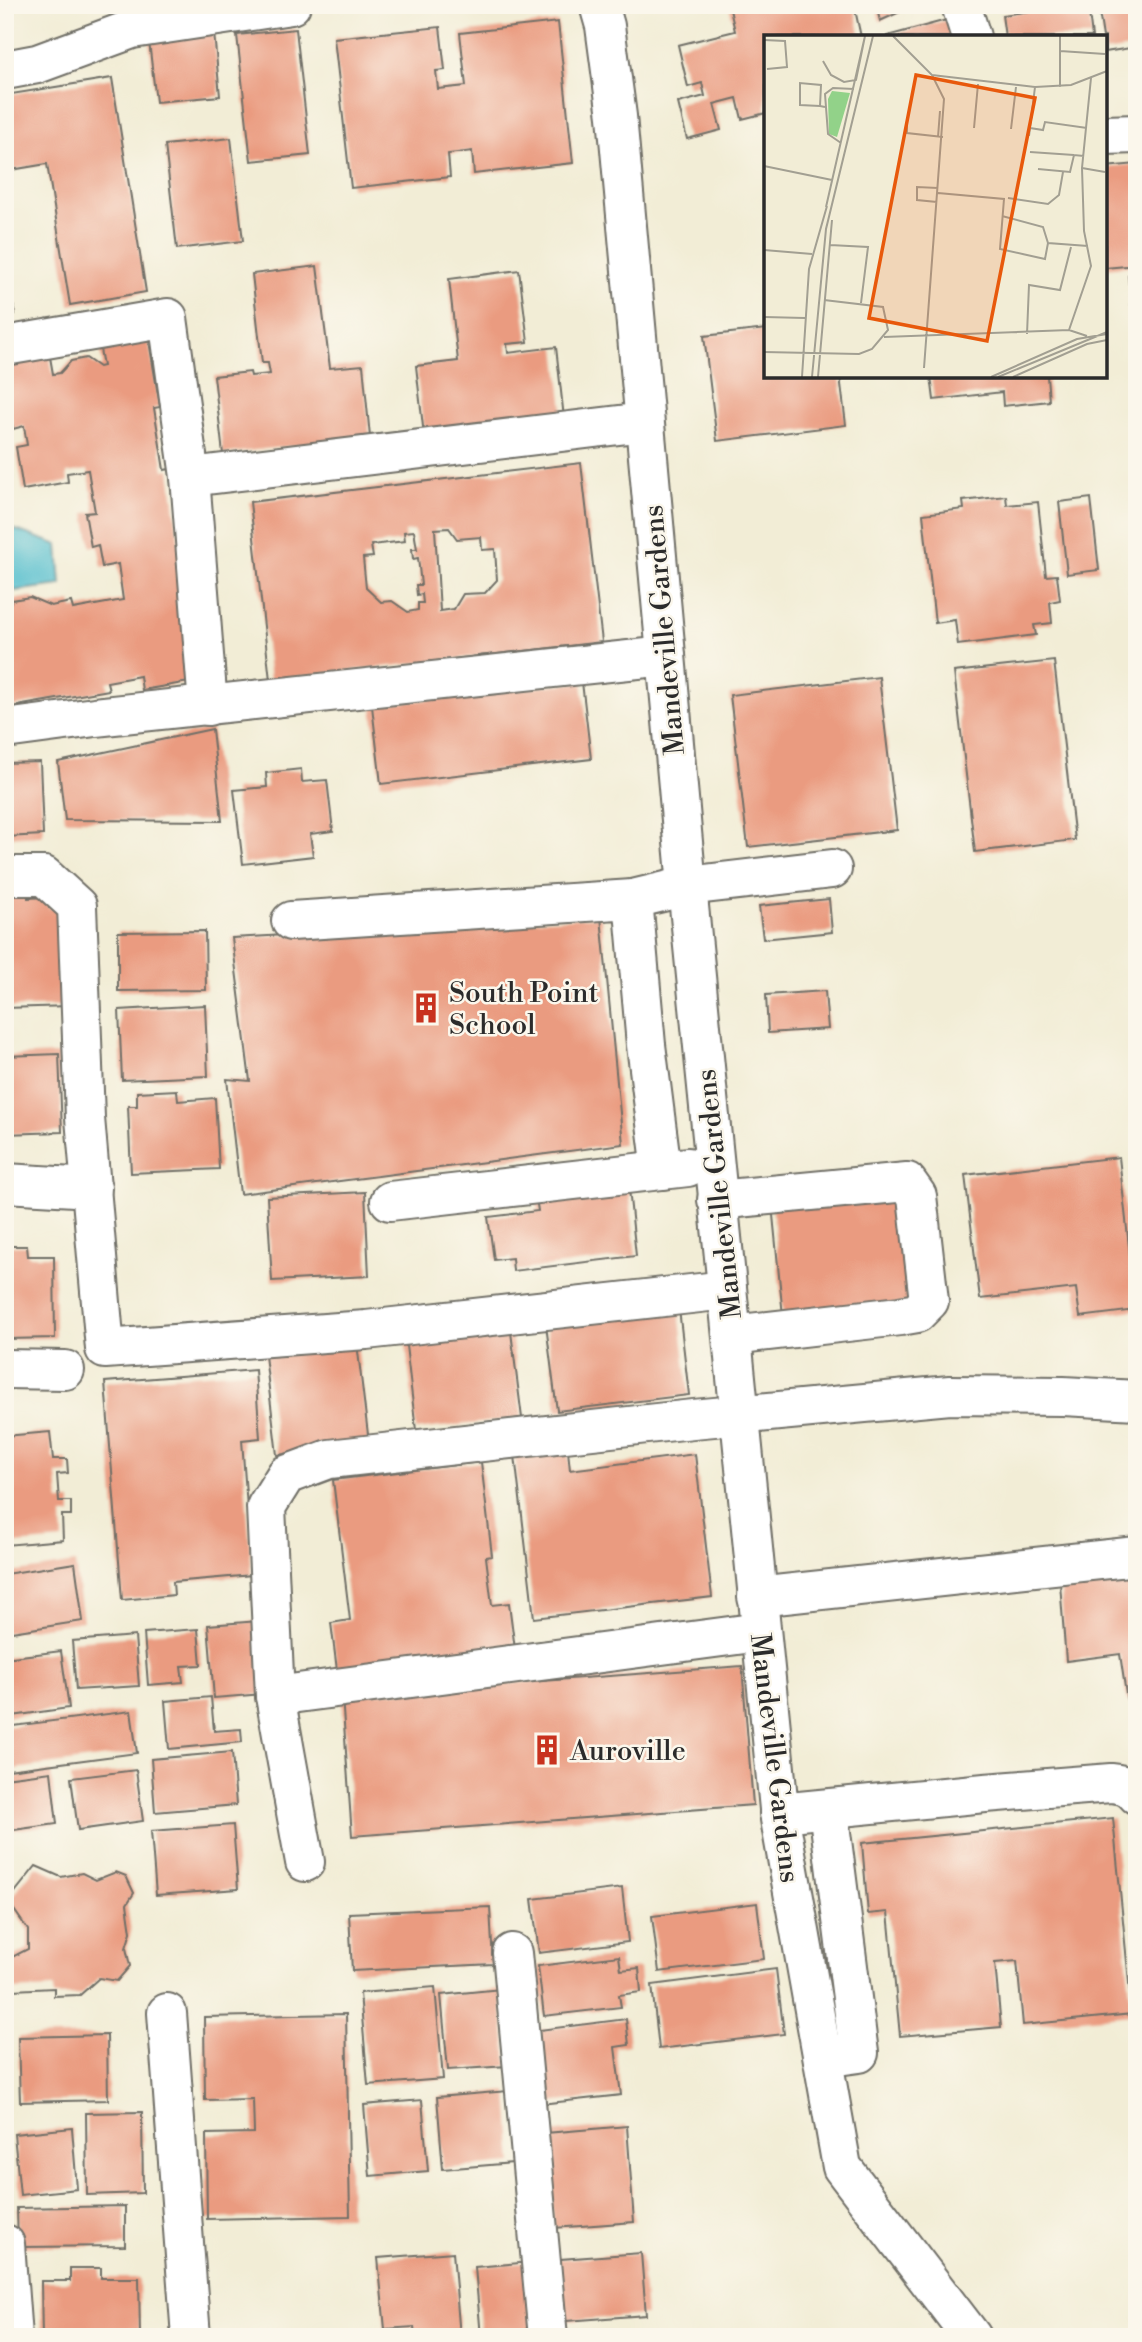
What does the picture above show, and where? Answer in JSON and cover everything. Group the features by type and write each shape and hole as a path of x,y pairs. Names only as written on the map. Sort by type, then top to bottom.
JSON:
{"street":[{"name":"Mandeville Gardens","path":"599,5 605,26 617,116 687,886 779,1813 842,2167 911,2253 972,2337"},
{"path":"961,5 970,35"},
{"path":"5,70 37,64 132,29 282,7"},
{"path":"1107,135 1137,134"},
{"path":"5,346 168,318 190,477 208,706"},
{"path":"190,477 644,422"},
{"path":"5,729 666,656"},
{"path":"291,920 633,900 687,886 832,869"},
{"path":"5,876 44,876 77,906 85,1118 105,1349 366,1331 727,1290"},
{"path":"633,900 646,1045 662,1170"},
{"path":"646,1045 702,1036"},
{"path":"390,1201 662,1170 716,1182 907,1182 917,1196 929,1301 917,1312 732,1335"},
{"path":"5,1183 92,1188"},
{"path":"5,1369 65,1370"},
{"path":"305,1862 275,1696 265,1507 286,1475 329,1459 950,1395 1137,1400"},
{"path":"275,1696 758,1614 1137,1556"},
{"path":"779,1813 1111,1783 1122,1784 1137,1795"},
{"path":"823,2058 859,2053 828,1808"},
{"path":"512,1953 548,2337"},
{"path":"167,2013 191,2337"},
{"path":"5,2244 12,2337"}],"water":[{"path":"5,526 58,545 61,585 5,592"}],"building":[{"path":"729,5 854,5 861,35 764,35 764,114 742,119 737,98 714,104 721,130 687,139 678,103 705,96 702,83 688,87 678,45 735,31"},
{"path":"876,5 915,5 880,21"},
{"path":"1053,5 1088,5 1092,35 1005,35 1002,15 1053,8"},
{"path":"1098,5 1137,5 1137,47 1107,52 1107,35 1103,35"},
{"path":"954,18 958,35 891,35"},
{"path":"558,22 573,163 474,174 472,151 448,154 450,177 351,188 334,38 440,27 445,70 436,71 438,89 466,86 460,33"},
{"path":"296,29 310,155 251,161 237,35"},
{"path":"214,33 220,96 156,102 149,41"},
{"path":"112,78 146,292 70,305 47,164 5,171 5,95"},
{"path":"231,138 243,241 177,249 165,145"},
{"path":"1137,164 1137,265 1107,268 1107,167"},
{"path":"5,266 15,314 5,316"},
{"path":"317,266 330,368 363,365 370,437 223,454 214,376 250,372 251,376 270,374 268,363 262,363 252,274"},
{"path":"519,270 528,342 507,344 508,353 556,347 565,427 425,444 416,366 458,361 449,279"},
{"path":"1128,275 1137,275 1137,338 1134,338"},
{"path":"764,329 764,378 840,378 846,425 717,441 704,336"},
{"path":"149,341 160,407 154,408 164,470 170,469 195,681 142,690 140,676 107,682 109,690 5,708 5,612 12,600 30,597 51,606 71,602 73,609 123,600 118,564 102,567 98,545 91,547 85,513 95,512 88,470 67,473 68,482 23,490 16,447 27,445 24,426 13,429 5,383 5,364 50,357 53,374 60,373 71,361 86,358 99,367 103,366 100,349"},
{"path":"931,378 1047,378 1049,401 1003,406 1002,392 934,400"},
{"path":"1131,410 1137,410 1137,441 1135,441"},
{"path":"581,463 602,642 270,680 250,502","holes":["449,528 457,539 481,537 482,550 495,549 497,580 485,593 463,594 454,609 440,611 435,529","414,531 417,549 412,549 413,559 418,558 421,585 416,585 417,595 422,594 423,603 418,603 418,610 408,612 392,601 381,602 366,588 363,558 373,557 371,545 405,541 404,532"]},
{"path":"1006,496 1007,505 1038,502 1046,576 1057,575 1060,600 1050,602 1052,623 1034,625 1036,635 958,645 955,620 935,623 923,514 964,509 963,501"},
{"path":"1091,498 1099,570 1067,574 1059,502"},
{"path":"1130,591 1137,591 1137,622 1134,622"},
{"path":"1054,661 1075,840 975,852 954,672"},
{"path":"879,677 897,830 748,847 730,695"},
{"path":"582,682 591,759 381,784 372,706"},
{"path":"212,729 222,821 65,820 58,762"},
{"path":"40,762 43,835 5,837 5,763"},
{"path":"301,769 302,782 327,780 333,831 310,834 313,856 243,864 234,790 267,787 266,773"},
{"path":"28,888 28,898 48,897 49,908 65,907 69,1006 5,1008 5,889"},
{"path":"829,899 832,932 763,939 759,906"},
{"name":"South Point School","path":"601,917 623,1144 240,1194 227,1079 250,1081 232,938"},
{"path":"205,931 206,990 118,991 118,932"},
{"path":"825,991 828,1029 768,1033 766,995"},
{"path":"205,1005 208,1076 122,1080 119,1010"},
{"path":"59,1054 62,1132 5,1134 5,1056"},
{"path":"177,1090 178,1101 215,1098 219,1169 131,1173 128,1106 137,1106 137,1092"},
{"path":"1119,1157 1136,1310 1080,1317 1076,1288 980,1299 965,1175"},
{"path":"628,1179 636,1256 513,1271 512,1258 494,1260 488,1217 538,1211 535,1191"},
{"path":"908,1191 923,1301 783,1316 772,1205"},
{"path":"365,1192 369,1276 272,1281 267,1197"},
{"path":"5,1246 27,1246 28,1256 54,1256 55,1338 5,1339"},
{"path":"679,1309 689,1395 557,1411 546,1325"},
{"path":"510,1324 522,1418 416,1430 405,1337"},
{"path":"356,1335 369,1443 277,1455 264,1347"},
{"path":"255,1370 260,1438 242,1440 252,1575 173,1582 174,1595 122,1600 105,1382"},
{"path":"50,1432 53,1459 67,1459 68,1473 57,1474 59,1501 71,1501 71,1515 62,1515 63,1540 5,1545 5,1436"},
{"path":"567,1441 570,1470 695,1454 712,1597 534,1618 514,1447"},
{"path":"481,1462 492,1556 486,1557 492,1605 509,1603 516,1657 338,1678 331,1623 350,1620 333,1480"},
{"path":"75,1563 83,1621 5,1633 5,1574"},
{"path":"1137,1574 1137,1699 1127,1701 1120,1654 1066,1661 1060,1583"},
{"path":"259,1621 265,1694 214,1698 208,1625"},
{"path":"198,1629 201,1665 181,1666 183,1682 148,1685 144,1633"},
{"path":"135,1636 139,1686 76,1690 72,1641"},
{"path":"61,1651 69,1708 5,1717 5,1658"},
{"name":"Auroville","path":"742,1666 753,1805 352,1836 342,1696"},
{"path":"211,1697 214,1731 241,1729 242,1742 169,1749 165,1701"},
{"path":"131,1711 137,1753 8,1770 5,1727"},
{"path":"232,1752 236,1805 155,1812 151,1759"},
{"path":"136,1770 143,1821 78,1830 71,1778"},
{"path":"51,1772 57,1824 6,1831 5,1778"},
{"path":"1113,1818 1132,2014 1023,2025 1017,1961 995,1963 1001,2027 900,2036 888,1912 868,1914 862,1843"},
{"path":"233,1825 238,1889 156,1895 151,1831"},
{"path":"36,1866 61,1877 82,1873 96,1880 116,1872 126,1876 134,1893 127,1904 131,1932 126,1948 130,1966 117,1981 99,1978 80,1995 54,1996 54,1988 13,1990 12,1957 28,1949 28,1930 8,1901"},
{"path":"622,1888 628,1942 539,1953 532,1899"},
{"path":"757,1903 764,1959 659,1972 652,1916"},
{"path":"490,1907 493,1964 352,1971 349,1913"},
{"path":"619,1956 621,1970 639,1968 641,1992 619,1995 621,2007 544,2016 538,1966"},
{"path":"776,1969 784,2034 659,2049 652,1985"},
{"path":"435,1987 443,2079 368,2085 360,1993"},
{"path":"501,1989 507,2066 448,2070 441,1995"},
{"path":"346,2014 350,2216 207,2219 206,2134 254,2133 253,2099 205,2100 204,2017"},
{"path":"626,2019 629,2045 615,2047 621,2095 541,2104 531,2031"},
{"path":"107,2035 108,2100 20,2102 18,2037"},
{"path":"508,2091 513,2163 443,2169 437,2097"},
{"path":"422,2100 428,2171 370,2176 364,2105"},
{"path":"142,2112 143,2193 87,2195 86,2113"},
{"path":"627,2126 634,2222 554,2228 546,2133"},
{"path":"72,2128 77,2189 20,2195 14,2134"},
{"path":"125,2206 125,2246 18,2247 17,2208"},
{"path":"453,2252 460,2337 415,2337 414,2327 385,2329 378,2258"},
{"path":"641,2253 646,2315 553,2322 547,2260"},
{"path":"531,2262 538,2337 481,2337 475,2267"},
{"path":"70,2268 101,2268 101,2278 139,2278 140,2337 42,2337 41,2281 70,2281"}],"place":[{"name":"South Point School","path":"426,1008"},
{"name":"Auroville","path":"547,1750"}]}
